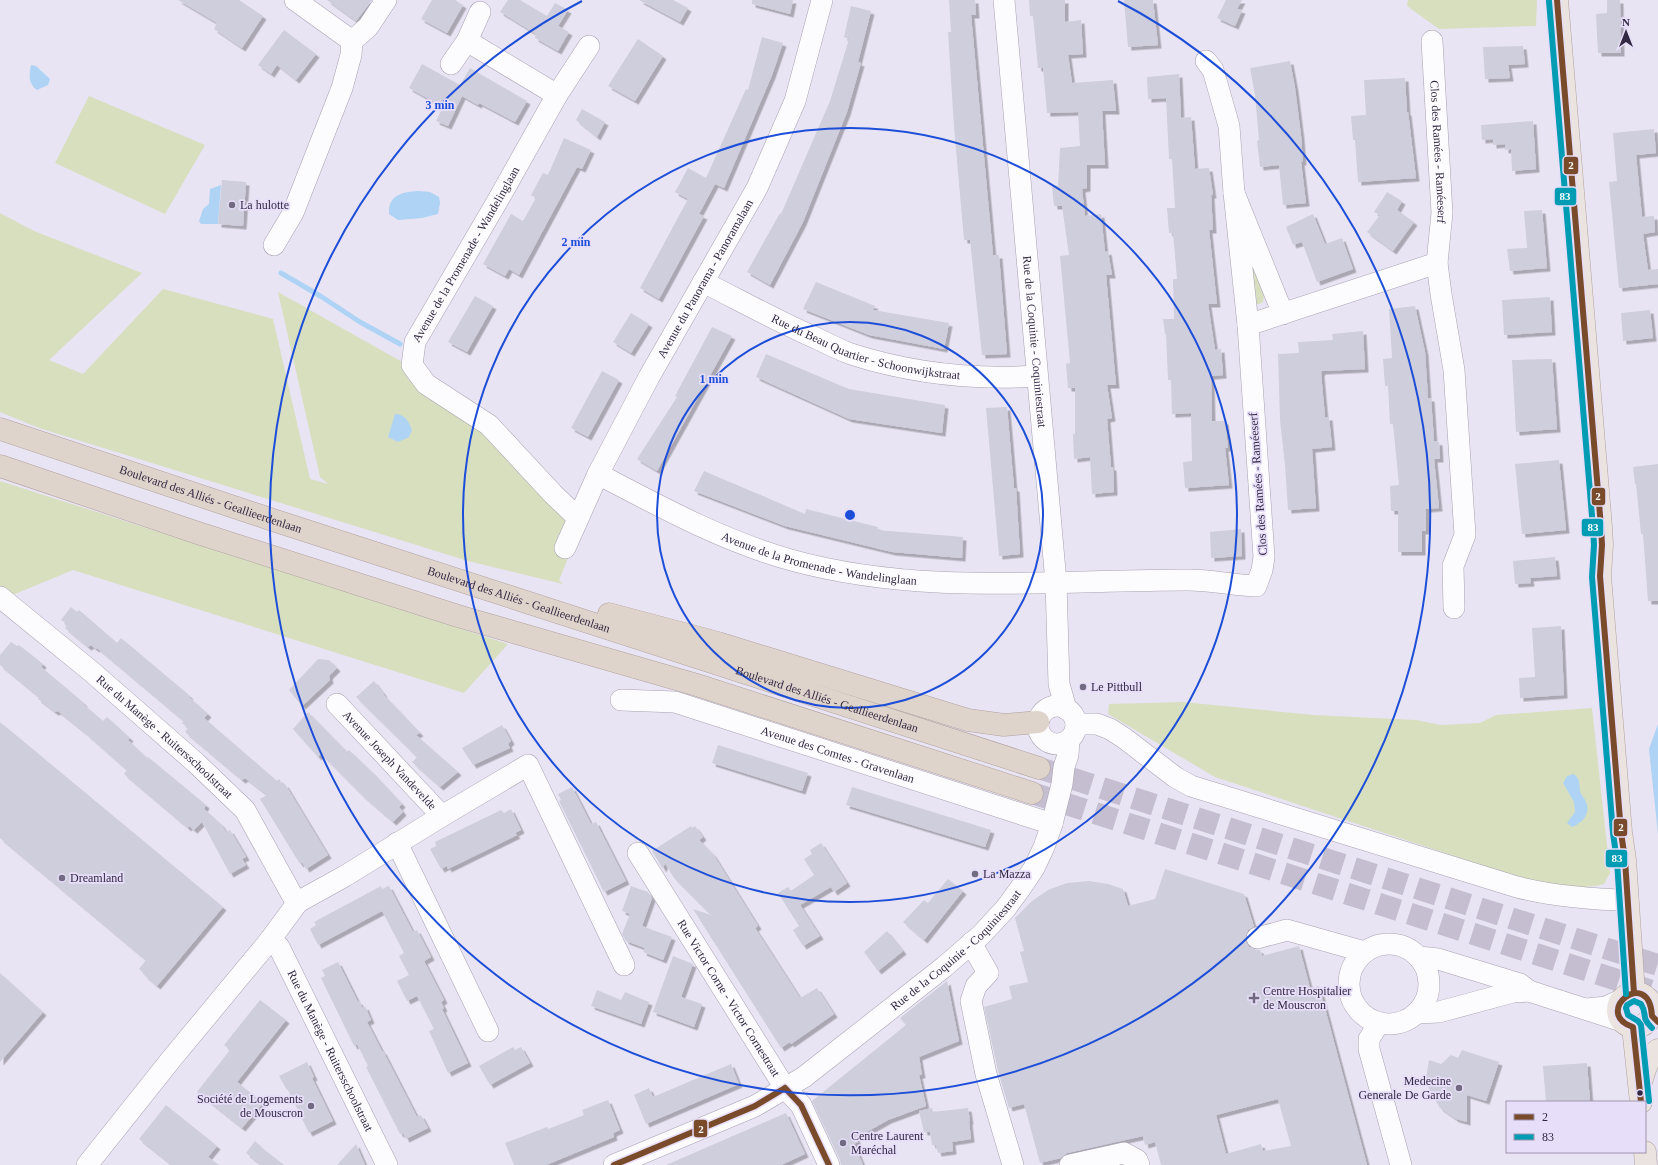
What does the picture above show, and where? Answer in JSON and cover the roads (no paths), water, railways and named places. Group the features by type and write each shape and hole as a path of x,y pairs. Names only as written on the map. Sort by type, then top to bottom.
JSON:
{"highway":[{"name":"Boulevard des Alliés - Geallieerdenlaan","path":"0,429 269,519 1039,768"},
{"path":"0,466 198,533 443,611 696,685 1032,793"},
{"path":"512,597 574,605 683,633 968,720 1004,725 1059,724"}],"main road":[{"path":"1557,0 1601,527 1602,544 1600,576 1628,900 1628,996 1618,1011 1627,1024 1640,1094"},
{"path":"1627,1024 1642,1026 1655,1019 1650,1001 1642,994 1628,996"},
{"path":"1640,1094 1648,1062 1653,1053 1658,1050"},
{"path":"1645,1153 1646,1165"}],"street":[{"path":"294,0 352,41"},
{"path":"274,245 293,213 342,88 351,55 352,41 368,27 386,0"},
{"name":"Avenue du Panorama - Panoramalaan","path":"565,548 598,474 649,377 757,188 795,101 822,0"},
{"name":"Rue de la Coquinie - Coquiniestraat","path":"614,1165 768,1100 810,1073 944,967 971,943 1006,908 1034,868 1044,847 1052,824 1062,784 1064,767 1060,754 1056,582 1004,0"},
{"path":"451,64 467,41 480,12"},
{"path":"467,41 557,95"},
{"name":"Clos des Ramées - Raméeserf","path":"1432,41 1442,213 1437,263 1454,370 1465,535 1452,566 1454,608"},
{"name":"Avenue de la Promenade - Wandelinglaan","path":"578,518 553,494 489,425 426,384 412,365 415,342 494,207 557,95 589,46"},
{"name":"Clos des Ramées - Raméeserf","path":"1056,582 1189,580 1256,586 1262,570 1264,557 1248,325 1234,193 1230,126 1213,70 1206,61"},
{"name":"Clos des Ramées - Raméeserf","path":"1234,193 1283,314"},
{"path":"1248,325 1437,263"},
{"name":"Rue du Beau Quartier - Schoonwijkstraat","path":"703,282 799,331 850,354 904,367 948,374 1005,378 1037,376"},
{"name":"Avenue de la Promenade - Wandelinglaan","path":"598,474 659,506 715,532 763,551 816,566 858,574 925,582 996,584 1056,582"},
{"name":"Rue du Manège - Ruitersschoolstraat","path":"0,597 92,672 196,763 245,810 292,895 298,902"},
{"name":"Avenue des Comtes - Gravenlaan","path":"621,700 675,702 1052,824"},
{"name":"Avenue Joseph Vandevelde","path":"337,704 442,816"},
{"path":"1059,724 1097,724 1110,729 1174,777 1191,786 1517,887 1596,898 1628,900"},
{"path":"87,1165 173,1057 270,940 298,902 345,876 397,843 528,765 624,965"},
{"path":"397,843 488,1031"},
{"name":"Rue Victor Corne - Victor Cornestraat","path":"638,852 785,1088 801,1105 829,1165"},
{"path":"1257,938 1287,930 1366,952"},
{"name":"Rue du Manège - Ruitersschoolstraat","path":"270,940 279,948 387,1165"},
{"path":"971,943 988,973 976,986 971,1001 986,1074 1013,1165"},
{"path":"1396,944 1411,950 1419,957 1426,966 1430,984 1427,999 1417,1013 1407,1021 1392,1024 1380,1023 1371,1020 1358,1010 1349,989 1350,978 1352,967 1366,952 1373,947 1396,944"},
{"path":"1419,957 1438,959 1499,977 1520,984 1529,991 1627,1024"},
{"path":"1494,997 1499,986 1499,977"},
{"path":"1417,1013 1439,1012 1513,992 1529,991"},
{"path":"1586,1009 1606,1007 1628,996"},
{"path":"1380,1023 1369,1040 1369,1049 1401,1165"},
{"path":"1070,1165 1124,1153 1137,1160 1139,1165"}],"water":[{"path":"31,65 36,66 50,79 48,85 37,90 32,85 30,79"},
{"path":"221,185 218,224 201,224 199,221 203,209 209,204 210,189"},
{"path":"407,192 430,192 439,197 440,203 438,214 422,218 398,220 389,214 391,203 397,196"},
{"path":"395,414 404,417 408,421 412,430 409,437 398,442 388,437"},
{"path":"1658,724 1658,834 1649,749"},
{"path":"1574,774 1579,781 1580,791 1585,799 1587,810 1585,818 1572,827 1567,823 1575,812 1574,802 1563,783 1567,776"}],"waterway":[{"path":"281,273 322,297 360,322 400,344"}],"tunnel":[{"path":"1039,768 1658,965"},
{"path":"1032,793 1658,993"}],"place":[{"name":"La hulotte","path":"232,205"},
{"name":"Le Pittbull","path":"1083,687"},
{"name":"La Mazza","path":"975,874"},
{"name":"Dreamland","path":"62,878"},
{"name":"Centre Hospitalier de Mouscron","path":"1254,998"},
{"name":"Medecine Generale De Garde","path":"1459,1088"},
{"name":"Société de Logements de Mouscron","path":"311,1106"},
{"name":"Centre Laurent Maréchal","path":"843,1143"}]}
